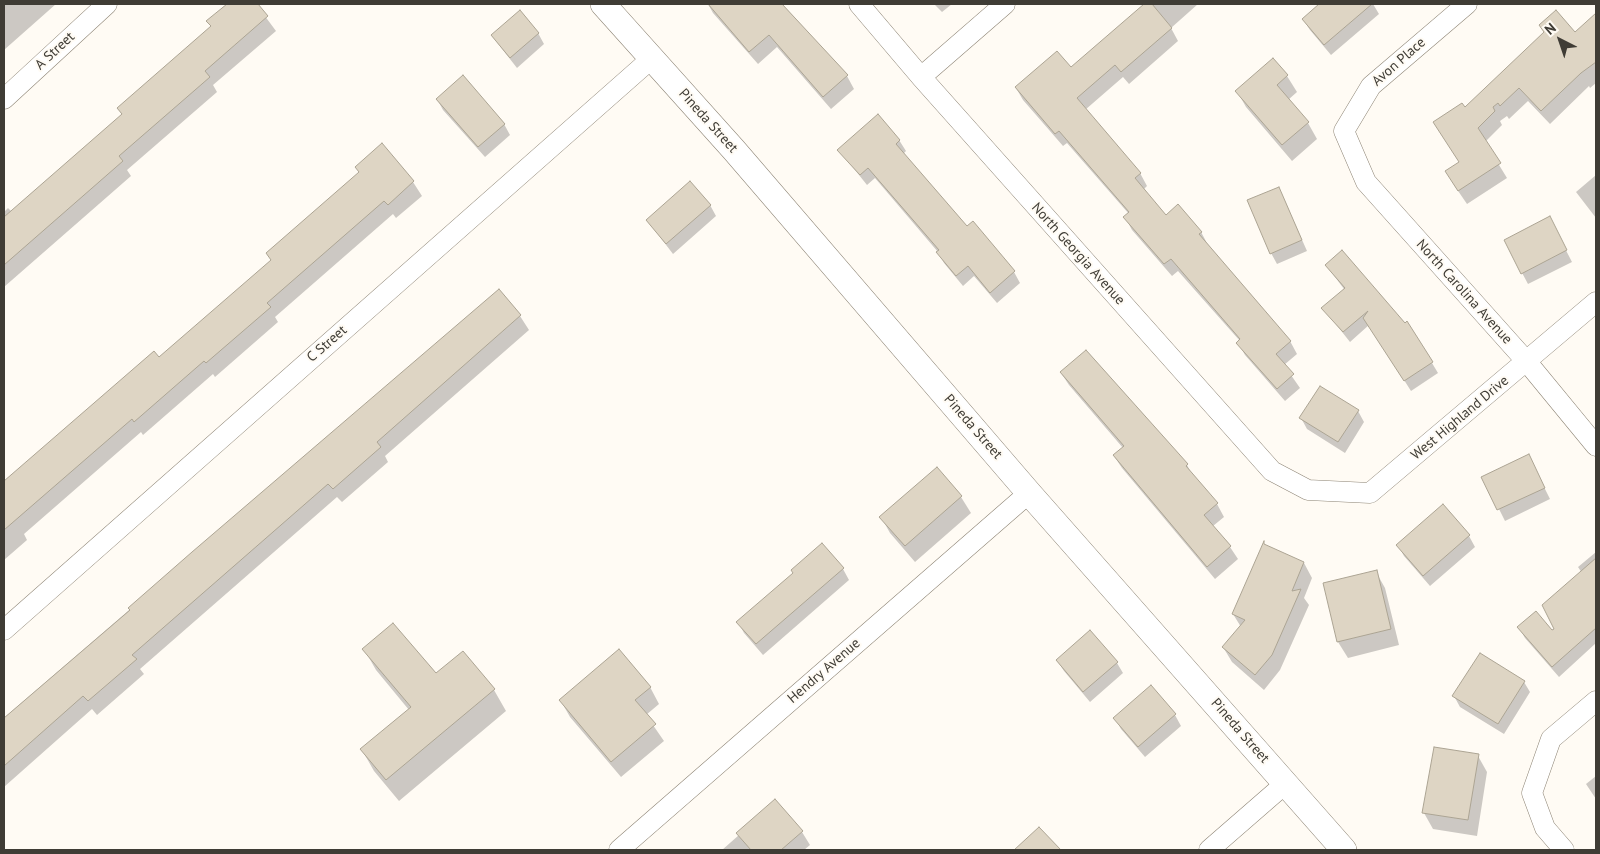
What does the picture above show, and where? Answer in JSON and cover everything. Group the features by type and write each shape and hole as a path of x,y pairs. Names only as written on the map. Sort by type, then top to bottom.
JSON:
{"street":[{"name":"A Street","path":"4,99 107,4"},
{"name":"Pineda Street","path":"603,4 734,150 1029,493 1344,850"},
{"name":"North Georgia Avenue","path":"859,4 921,77 1272,471 1308,490"},
{"path":"921,77 1006,4"},
{"name":"Avon Place","path":"1344,131 1370,86 1467,4"},
{"name":"C Street","path":"4,630 651,59"},
{"name":"North Carolina Avenue","path":"1344,131 1366,182 1527,362 1596,446"},
{"name":"West Highland Drive","path":"1308,490 1370,493 1596,302"},
{"name":"Hendry Avenue","path":"619,850 1029,493"},
{"path":"1564,850 1544,828 1532,793 1551,739 1596,701"},
{"path":"1209,850 1286,783"}],"building":[{"path":"227,4 258,4 268,16 205,71 210,77 119,156 123,161 4,265 4,217 122,114 117,108 211,26 206,21"},
{"path":"708,4 782,4 848,75 823,97 769,35 749,52"},
{"path":"1144,4 1152,4 1172,28 1121,72 1115,65 1077,98 1141,173 1135,178 1166,215 1178,204 1202,232 1199,234 1291,341 1276,354 1294,374 1277,389 1236,343 1240,339 1171,259 1164,264 1123,217 1129,212 1059,131 1055,134 1015,87 1057,51 1071,67"},
{"path":"1319,4 1372,4 1324,45 1302,19"},
{"path":"520,10 539,33 510,58 491,35"},
{"path":"1556,10 1575,32 1596,13 1596,62 1581,73 1541,111 1519,88 1500,106 1498,103 1493,107 1495,111 1478,128 1501,163 1458,191 1445,171 1459,162 1433,122 1462,103 1465,107 1544,32 1539,25"},
{"path":"1273,58 1288,75 1277,85 1309,122 1282,145 1235,91"},
{"path":"463,75 505,124 478,147 436,99"},
{"path":"878,114 900,140 896,144 967,226 973,221 1015,271 990,293 968,266 956,276 936,252 939,250 868,168 860,175 837,150"},
{"path":"382,143 414,181 388,205 384,201 267,303 271,307 206,363 204,361 134,422 132,419 4,530 4,481 154,351 159,357 271,260 266,253 359,172 355,167"},
{"path":"690,181 711,205 666,244 646,220"},
{"path":"1279,187 1302,240 1270,254 1247,200"},
{"path":"1550,216 1567,250 1521,274 1504,240"},
{"path":"1342,250 1405,323 1407,321 1433,362 1404,381 1363,318 1368,311 1343,332 1321,308 1345,288 1325,265"},
{"path":"499,289 521,315 377,442 381,447 333,489 328,484 132,655 137,659 88,701 83,696 4,766 4,718 130,610 128,608 192,552"},
{"path":"1086,350 1188,464 1186,466 1218,503 1204,515 1231,546 1207,567 1113,455 1124,446 1060,372"},
{"path":"1320,386 1359,410 1338,442 1299,418"},
{"path":"1529,454 1545,488 1497,510 1481,477"},
{"path":"937,467 962,496 905,546 879,517"},
{"path":"1443,504 1470,535 1423,576 1396,545"},
{"path":"1264,541 1264,544 1304,562 1292,591 1301,589 1272,655 1255,675 1222,647 1245,620 1232,614"},
{"path":"822,543 844,568 756,644 736,622 793,573 791,570"},
{"path":"1596,558 1596,628 1552,667 1517,627 1536,611 1552,630 1554,629 1542,605"},
{"path":"1377,570 1391,629 1337,642 1323,583"},
{"path":"393,623 436,673 463,651 495,689 386,780 360,749 411,707 362,649"},
{"path":"1090,630 1118,662 1083,692 1056,660"},
{"path":"619,649 651,687 635,700 656,724 611,762 559,700"},
{"path":"1480,653 1525,681 1498,724 1452,696"},
{"path":"1151,685 1176,714 1138,747 1113,718"},
{"path":"1434,747 1479,754 1468,820 1422,813"},
{"path":"775,799 803,831 781,850 751,850 736,833"},
{"path":"1039,827 1061,850 1014,850"}]}
